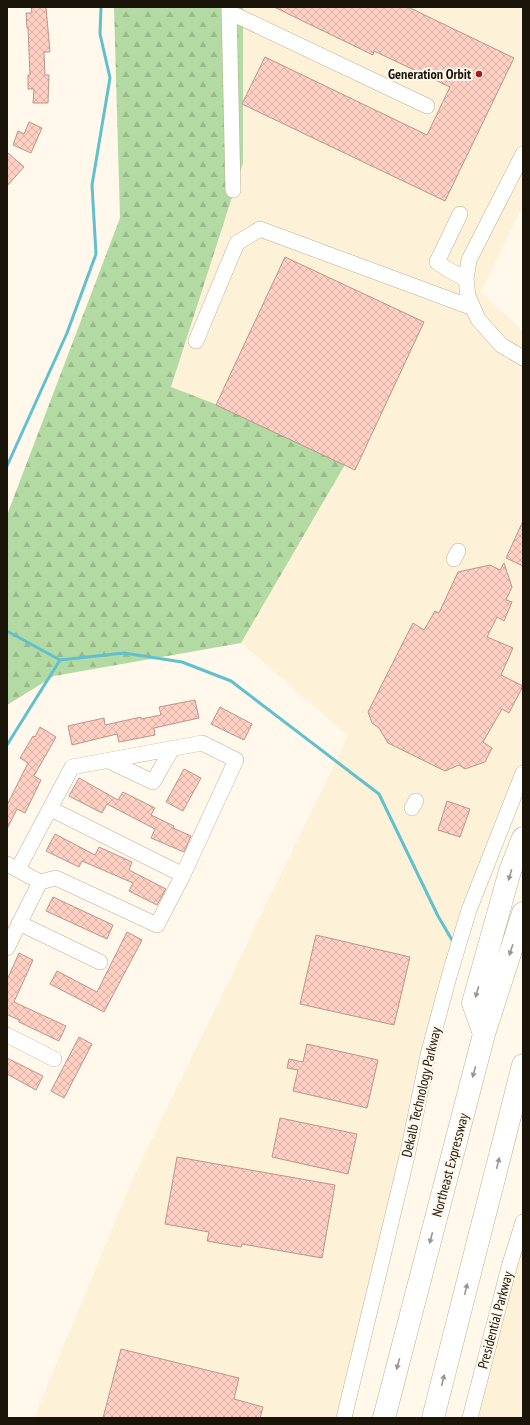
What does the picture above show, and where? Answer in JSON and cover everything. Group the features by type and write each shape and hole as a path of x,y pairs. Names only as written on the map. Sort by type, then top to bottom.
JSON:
{"highway":[{"path":"484,1034 474,1003 510,871 523,838"},
{"name":"Northeast Expressway","path":"384,1418 484,1034 523,913"},
{"path":"433,1418 522,1074"}],"street":[{"path":"233,190 229,9 427,106"},
{"path":"523,154 469,260 466,279 468,296 478,319 502,345 523,358"},
{"path":"460,214 437,262 466,279"},
{"path":"196,341 237,242 260,229 473,308"},
{"path":"202,743 236,760 183,875 157,925 56,878 40,882 12,867 51,809 72,767 172,748 202,743"},
{"path":"109,761 153,782 172,748"},
{"name":"Dekalb Technology Parkway","path":"344,1418 408,1152 428,1055 450,973 469,910 523,773"},
{"path":"51,809 183,875"},
{"path":"7,948 40,882"},
{"path":"19,923 100,962"},
{"path":"7,1035 54,1059"},
{"name":"Presidential Parkway","path":"470,1418 509,1267 523,1222"}],"shaded area":[{"path":"243,7 523,7 523,206 481,292 523,331 523,765 489,856 431,1031 348,1418 34,1418 133,1178 348,736 241,643 350,456 171,387 243,163"},
{"path":"523,1232 523,1418 469,1418"}],"green space":[{"path":"114,7 243,7 243,163 171,387 350,456 241,643 54,676 7,705 7,515 120,218"}],"building":[{"path":"31,7 46,7 50,52 44,52 45,75 49,75 48,103 33,103 34,89 28,89 28,75 30,75 26,13 32,13"},
{"path":"274,7 408,7 514,58 445,201 242,104 265,57 427,135 450,87 374,51 373,55"},
{"path":"29,122 42,128 31,153 13,145 18,131 24,134"},
{"path":"7,152 24,167 7,186"},
{"path":"285,257 424,322 355,470 216,405"},
{"path":"523,521 523,566 506,558"},
{"path":"504,563 512,587 506,600 512,602 504,621 497,617 487,637 513,648 501,675 523,686 509,713 502,709 483,742 492,748 485,762 465,769 459,765 445,771 388,743 379,728 372,723 368,712 413,623 424,630 435,611 439,613 458,572 490,565 500,570"},
{"path":"195,700 199,718 154,728 155,735 119,742 117,734 72,745 68,726 104,718 105,725 141,717 141,719 161,715 159,707"},
{"path":"220,707 252,724 244,740 211,724"},
{"path":"40,727 56,737 34,776 41,780 25,813 17,809 7,829 7,805 28,763 20,758 33,736 35,737"},
{"path":"184,769 201,778 183,811 166,802"},
{"path":"79,778 118,800 123,792 155,808 151,815 174,826 173,828 191,836 184,852 151,838 155,829 107,804 102,813 69,796"},
{"path":"447,801 470,809 460,837 438,830"},
{"path":"55,834 95,855 99,847 132,862 129,870 166,889 157,905 129,891 133,883 82,861 79,867 46,851"},
{"path":"53,897 113,925 107,939 46,911"},
{"path":"127,932 142,940 104,1012 50,984 57,971 97,992"},
{"path":"316,935 410,957 394,1025 300,1004"},
{"path":"19,953 33,960 14,1002 66,1026 59,1041 19,1022 19,1020 8,1015 7,1016 7,980"},
{"path":"79,1037 92,1044 64,1098 51,1091"},
{"path":"307,1044 378,1060 367,1108 293,1091 298,1070 287,1068 289,1059 303,1062"},
{"path":"7,1058 43,1076 36,1090 7,1074"},
{"path":"280,1118 357,1134 348,1174 272,1157"},
{"path":"177,1157 335,1185 322,1258 242,1244 241,1247 207,1241 209,1232 165,1224"},
{"path":"121,1349 239,1378 234,1399 263,1407 260,1418 103,1418"}],"waterway":[{"path":"7,466 67,333 96,254 92,185 110,78 100,34 101,7"},
{"path":"7,631 60,660 124,653 182,662 231,681 379,794 438,916 452,940"},
{"path":"7,745 60,660"}],"place":[{"name":"Generation Orbit","path":"479,74"}]}
